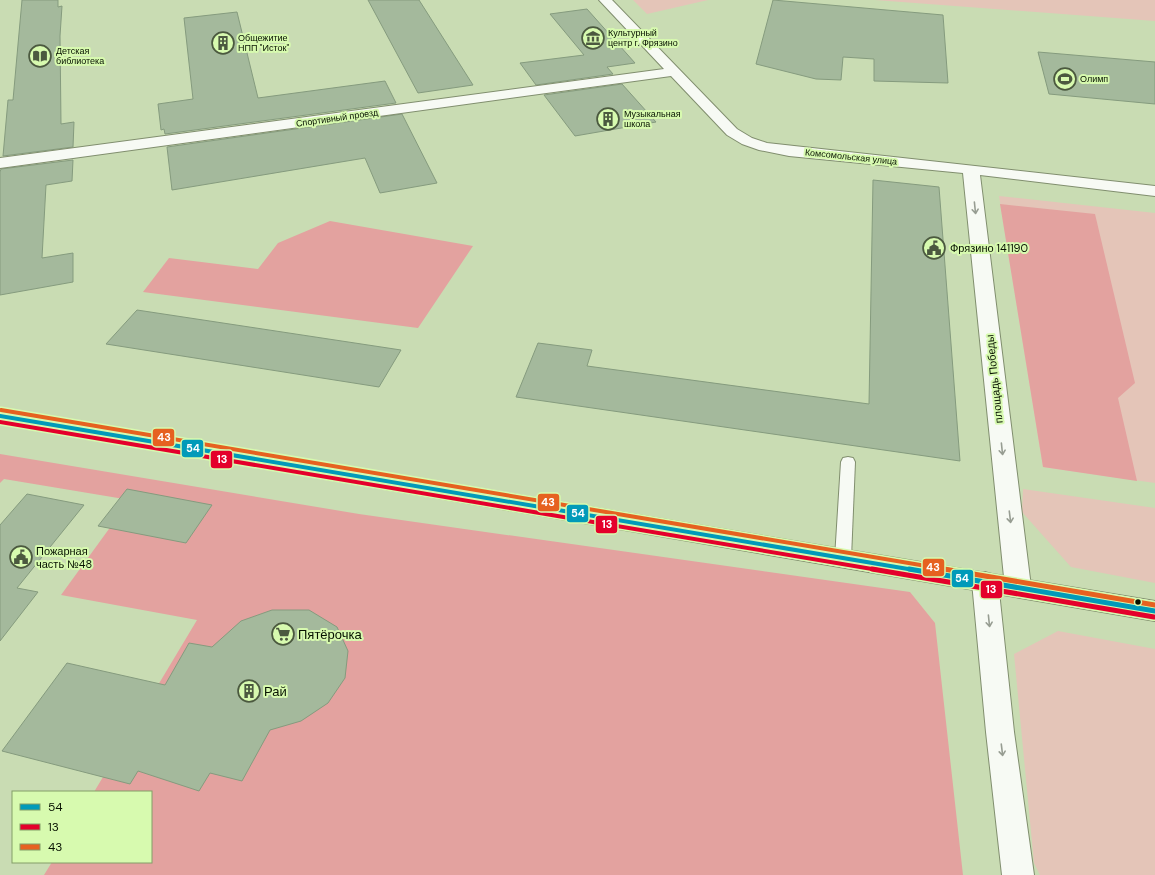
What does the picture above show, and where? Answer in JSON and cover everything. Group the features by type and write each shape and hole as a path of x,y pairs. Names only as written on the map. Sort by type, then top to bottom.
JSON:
{"street":[{"name":"Комсомольская улица","path":"604,0 732,132 747,141 764,147 1155,191"},
{"name":"Спортивный проезд","path":"0,163 674,72"},
{"name":"площадь Победы","path":"971,170 1018,587"},
{"path":"0,416 1155,611"},
{"path":"985,582 1000,732 1018,875"}],"lane":[{"path":"843,558 848,462"}],"shaded area":[{"path":"633,0 708,0 647,14"},
{"path":"875,0 1155,0 1155,21"},
{"path":"999,196 1155,213 1155,483 1043,467"},
{"path":"1000,204 1095,214 1135,383 1118,398 1137,481 1043,467"},
{"path":"330,221 473,246 418,328 143,292 169,258 258,269 278,243"},
{"path":"0,454 359,514 910,592 935,623 963,875 44,875 51,863 152,863 152,791 95,791 197,620 61,595 130,500 4,479 0,483"},
{"path":"1023,489 1155,508 1155,583 1071,567 1022,512"},
{"path":"1058,631 1155,649 1155,875 1040,875 1034,863 1014,654"}],"building":[{"path":"22,0 58,0 58,7 62,6 60,36 61,124 74,122 73,147 3,156 8,100 13,100"},
{"path":"368,0 419,0 473,85 418,93"},
{"path":"773,0 943,15 948,83 874,81 874,59 843,57 841,80 816,79 756,64"},
{"path":"587,9 635,63 607,67 613,74 536,85 520,63 584,55 550,14"},
{"path":"237,12 258,98 385,81 396,103 165,134 164,129 161,130 158,104 193,99 184,18"},
{"name":"Олимп","path":"1038,52 1155,62 1155,104 1049,94"},
{"path":"622,84 656,122 575,136 544,95"},
{"path":"402,114 437,183 380,193 365,158 172,190 167,147"},
{"path":"73,160 72,181 46,185 42,258 73,253 73,282 0,295 1,169"},
{"path":"873,180 939,187 960,461 516,397 538,343 592,350 587,366 869,404"},
{"path":"137,310 401,350 379,387 106,344"},
{"path":"127,489 212,505 186,543 98,526"},
{"name":"Пожарная часть №48","path":"27,494 84,505 17,588 38,592 0,641 0,525"},
{"name":"Рай","path":"272,610 309,610 337,627 348,651 345,678 328,703 301,721 270,730 242,781 210,773 199,791 138,771 130,784 2,751 67,663 165,685 189,643 212,647 241,621"}],"transit line":[{"name":"43","path":"1,410 1155,605"},
{"name":"54","path":"0,416 1155,611"},
{"name":"13","path":"0,422 1154,617"}],"place":[{"name":"Культурный центр г. Фрязино","path":"593,38"},
{"name":"Общежитие НПП \"Исток\"","path":"223,43"},
{"name":"Детская библиотека","path":"40,56"},
{"name":"Олимп","path":"1065,79"},
{"name":"Музыкальная школа","path":"608,119"},
{"name":"Фрязино 141190","path":"934,248"},
{"name":"Пожарная часть №48","path":"21,557"},
{"name":"Пятёрочка","path":"283,634"},
{"name":"Рай","path":"249,691"}]}
